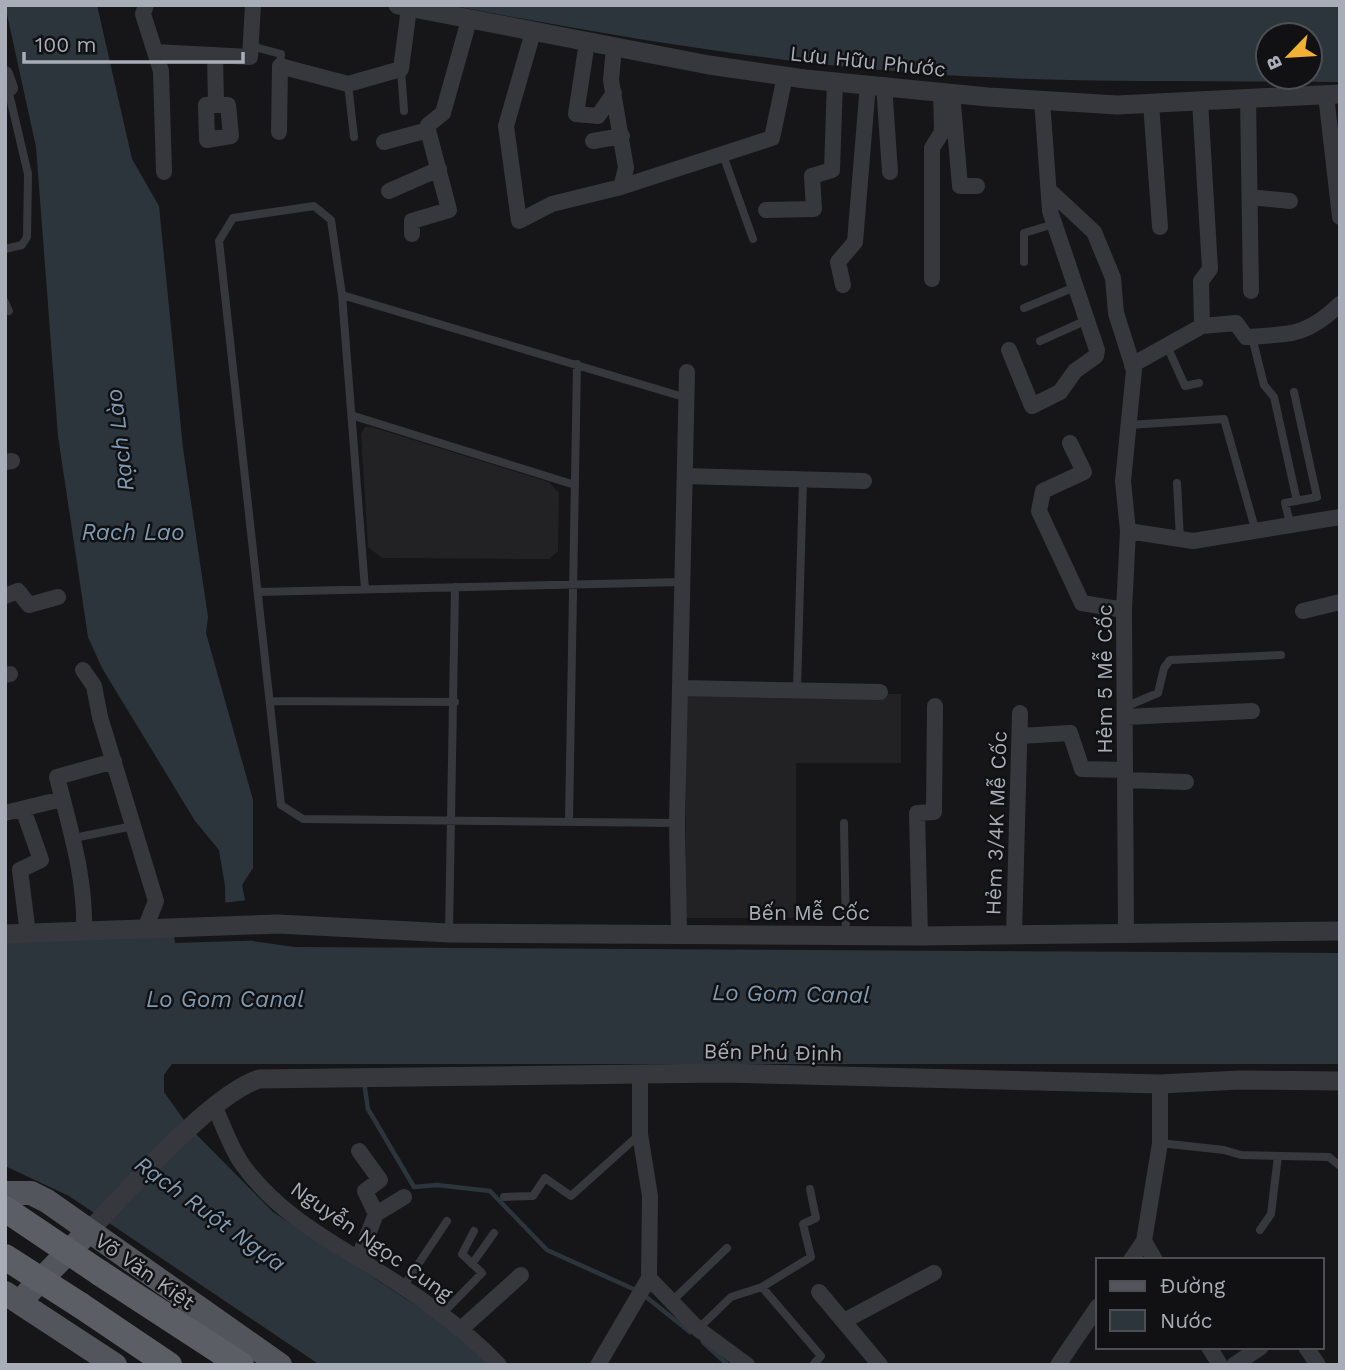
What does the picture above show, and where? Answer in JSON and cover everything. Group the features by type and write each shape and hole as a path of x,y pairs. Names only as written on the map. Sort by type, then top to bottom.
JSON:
{"highway":[{"path":"5,1209 91,1288"},
{"name":"Võ Văn Kiệt","path":"5,1228 91,1288 213,1365"},
{"name":"Võ Văn Kiệt","path":"5,1257 91,1288 241,1365"},
{"name":"Võ Văn Kiệt","path":"91,1288 169,1365"}],"main road":[{"name":"Võ Văn Kiệt","path":"5,1193 31,1193 94,1227 280,1365"},
{"path":"94,1227 12,1297 115,1365"}],"street":[{"path":"146,5 143,14 161,71 164,172"},
{"path":"155,52 250,57 253,5"},
{"path":"279,132 280,66 348,84 401,69 403,6"},
{"name":"Lưu Hữu Phước","path":"403,6 614,47 785,76 947,92 1117,105 1333,94"},
{"path":"412,234 412,220 449,210 428,125 443,113 469,20"},
{"path":"533,32 506,126 519,221 552,204 621,187 772,138 785,76"},
{"path":"587,42 576,114 597,116 614,93"},
{"path":"614,47 611,80 626,168 621,187"},
{"path":"215,55 216,105"},
{"path":"766,210 814,209 812,176 832,170 835,81"},
{"path":"876,84 890,172"},
{"path":"843,285 838,262 855,242 876,84"},
{"path":"947,92 960,186 977,186"},
{"path":"932,279 932,148 942,132 947,92"},
{"path":"1333,94 1339,213"},
{"path":"1248,98 1251,291"},
{"path":"1009,350 1032,406 1060,392 1075,371 1096,356 1097,350 1049,211 1042,100"},
{"path":"1200,101 1210,270 1201,281 1202,326"},
{"path":"1151,103 1160,227"},
{"path":"384,142 428,130"},
{"path":"593,141 622,136"},
{"path":"389,191 439,169"},
{"path":"1049,190 1094,232 1113,278 1116,313 1132,365 1202,326 1236,323 1246,337 1298,333 1325,319 1340,304"},
{"path":"1250,197 1290,201"},
{"name":"Hẻm 5 Mễ Cốc","path":"1126,932 1124,610 1128,531 1123,481 1132,365"},
{"path":"679,934 677,822 687,372"},
{"path":"1070,443 1084,472 1043,491 1039,511 1082,603 1124,610"},
{"path":"685,476 864,481"},
{"path":"1128,531 1193,541 1340,517"},
{"path":"5,596 18,591 29,605 58,597"},
{"path":"1303,611 1340,602"},
{"path":"83,670 94,686 156,901 144,931"},
{"path":"680,688 880,692"},
{"path":"920,936 917,813 934,812 935,706"},
{"path":"1125,712 1252,711"},
{"name":"Hẻm 3/4K Mễ Cốc","path":"1014,934 1020,713"},
{"path":"1020,736 1070,733 1082,769 1186,782"},
{"path":"84,933 85,899 74,838 57,777 114,761"},
{"path":"5,813 62,799"},
{"path":"23,808 41,860 20,870 28,934"},
{"name":"Bến Mễ Cốc","path":"5,934 278,924 449,933 920,936 1340,930"},
{"name":"Bến Phú Định","path":"94,1227 214,1105 246,1083 259,1079 721,1073 1160,1084 1240,1080 1340,1081"},
{"path":"598,1365 649,1278 650,1196 640,1134 640,1074"},
{"path":"1131,1258 1144,1241 1160,1143 1160,1084"},
{"name":"Nguyễn Ngọc Cung","path":"214,1105 241,1163 278,1205 319,1236 442,1314 499,1365"},
{"path":"359,1151 380,1180 365,1191 376,1214"},
{"path":"358,1259 376,1214 404,1197"},
{"path":"1144,1241 1155,1258"},
{"path":"844,1321 934,1273"},
{"path":"461,1329 521,1275"},
{"path":"649,1278 698,1329 747,1365"},
{"path":"818,1292 880,1365"},
{"path":"1058,1365 1096,1309"},
{"path":"1210,1349 1220,1365"},
{"path":"1234,1365 1258,1349"},
{"path":"1308,1349 1318,1365"}],"lane":[{"path":"250,46 281,54 280,66"},
{"path":"401,69 404,111"},
{"path":"5,249 22,246 27,237 28,174 7,84"},
{"path":"348,84 355,137"},
{"path":"723,155 753,239"},
{"path":"365,589 354,416 342,295 331,220 314,206 233,218 219,241 281,805 303,818 677,822"},
{"path":"1024,262 1024,233 1054,224"},
{"path":"1024,308 1076,287"},
{"path":"342,295 687,398"},
{"path":"1040,341 1087,320"},
{"path":"1252,336 1264,385 1274,397 1297,501"},
{"path":"1167,346 1185,386 1199,383"},
{"path":"569,821 577,364"},
{"path":"1291,527 1285,503 1317,497 1294,393"},
{"path":"354,416 575,485"},
{"path":"1128,425 1224,419 1256,532"},
{"path":"797,690 803,481"},
{"path":"1177,483 1180,539"},
{"path":"258,592 682,582"},
{"path":"449,933 456,587"},
{"path":"1125,712 1158,693 1164,668 1170,660 1281,655"},
{"path":"270,701 455,702"},
{"path":"844,824 846,935"},
{"path":"74,838 133,826"},
{"path":"504,1196 533,1196 545,1178 571,1196 640,1134"},
{"path":"1160,1143 1224,1150 1241,1155 1329,1157 1339,1169"},
{"path":"1260,1230 1271,1214 1278,1156"},
{"path":"698,1329 731,1297 762,1287 811,1257 803,1224 816,1218 810,1189"},
{"path":"403,1287 447,1221"},
{"path":"442,1314 482,1273 462,1254 474,1231"},
{"path":"472,1264 494,1233"},
{"path":"671,1301 727,1248"},
{"path":"762,1287 821,1356 813,1365"}],"shaded area":[{"path":"365,427 549,482 559,493 558,551 549,559 382,558 368,547 361,434"},
{"path":"686,693 901,694 901,763 796,763 796,918 686,918"}],"water":[{"path":"5,5 97,5 132,159 159,206 183,448 208,617 206,633 253,800 253,868 242,885 253,941 294,947 1340,953 1340,1064 172,1064 164,1075 164,1092 189,1127 273,1212 464,1337 490,1365 320,1365 69,1196 5,1166 5,942 226,934 225,886 219,850 195,821 102,668 88,637 58,436 36,147"},
{"path":"449,5 1340,5 1340,82 1324,82 1324,21 1254,21 1254,81 959,76 790,61 619,36"}],"pier":[{"path":"248,900 256,938 275,940 175,943 174,935 223,932 222,903"}],"waterway":[{"path":"364,1082 368,1109 414,1187 437,1185 490,1191 547,1250 640,1292 690,1332"},
{"path":"703,1342 728,1365"}],"water label":[{"name":"Rạch Lào","path":"120,440"},
{"name":"Rach Lao","path":"133,532"},
{"name":"Lo Gom Canal","path":"791,994"},
{"name":"Lo Gom Canal","path":"225,999"},
{"name":"Rạch Ruột Ngựa","path":"210,1214"}]}
